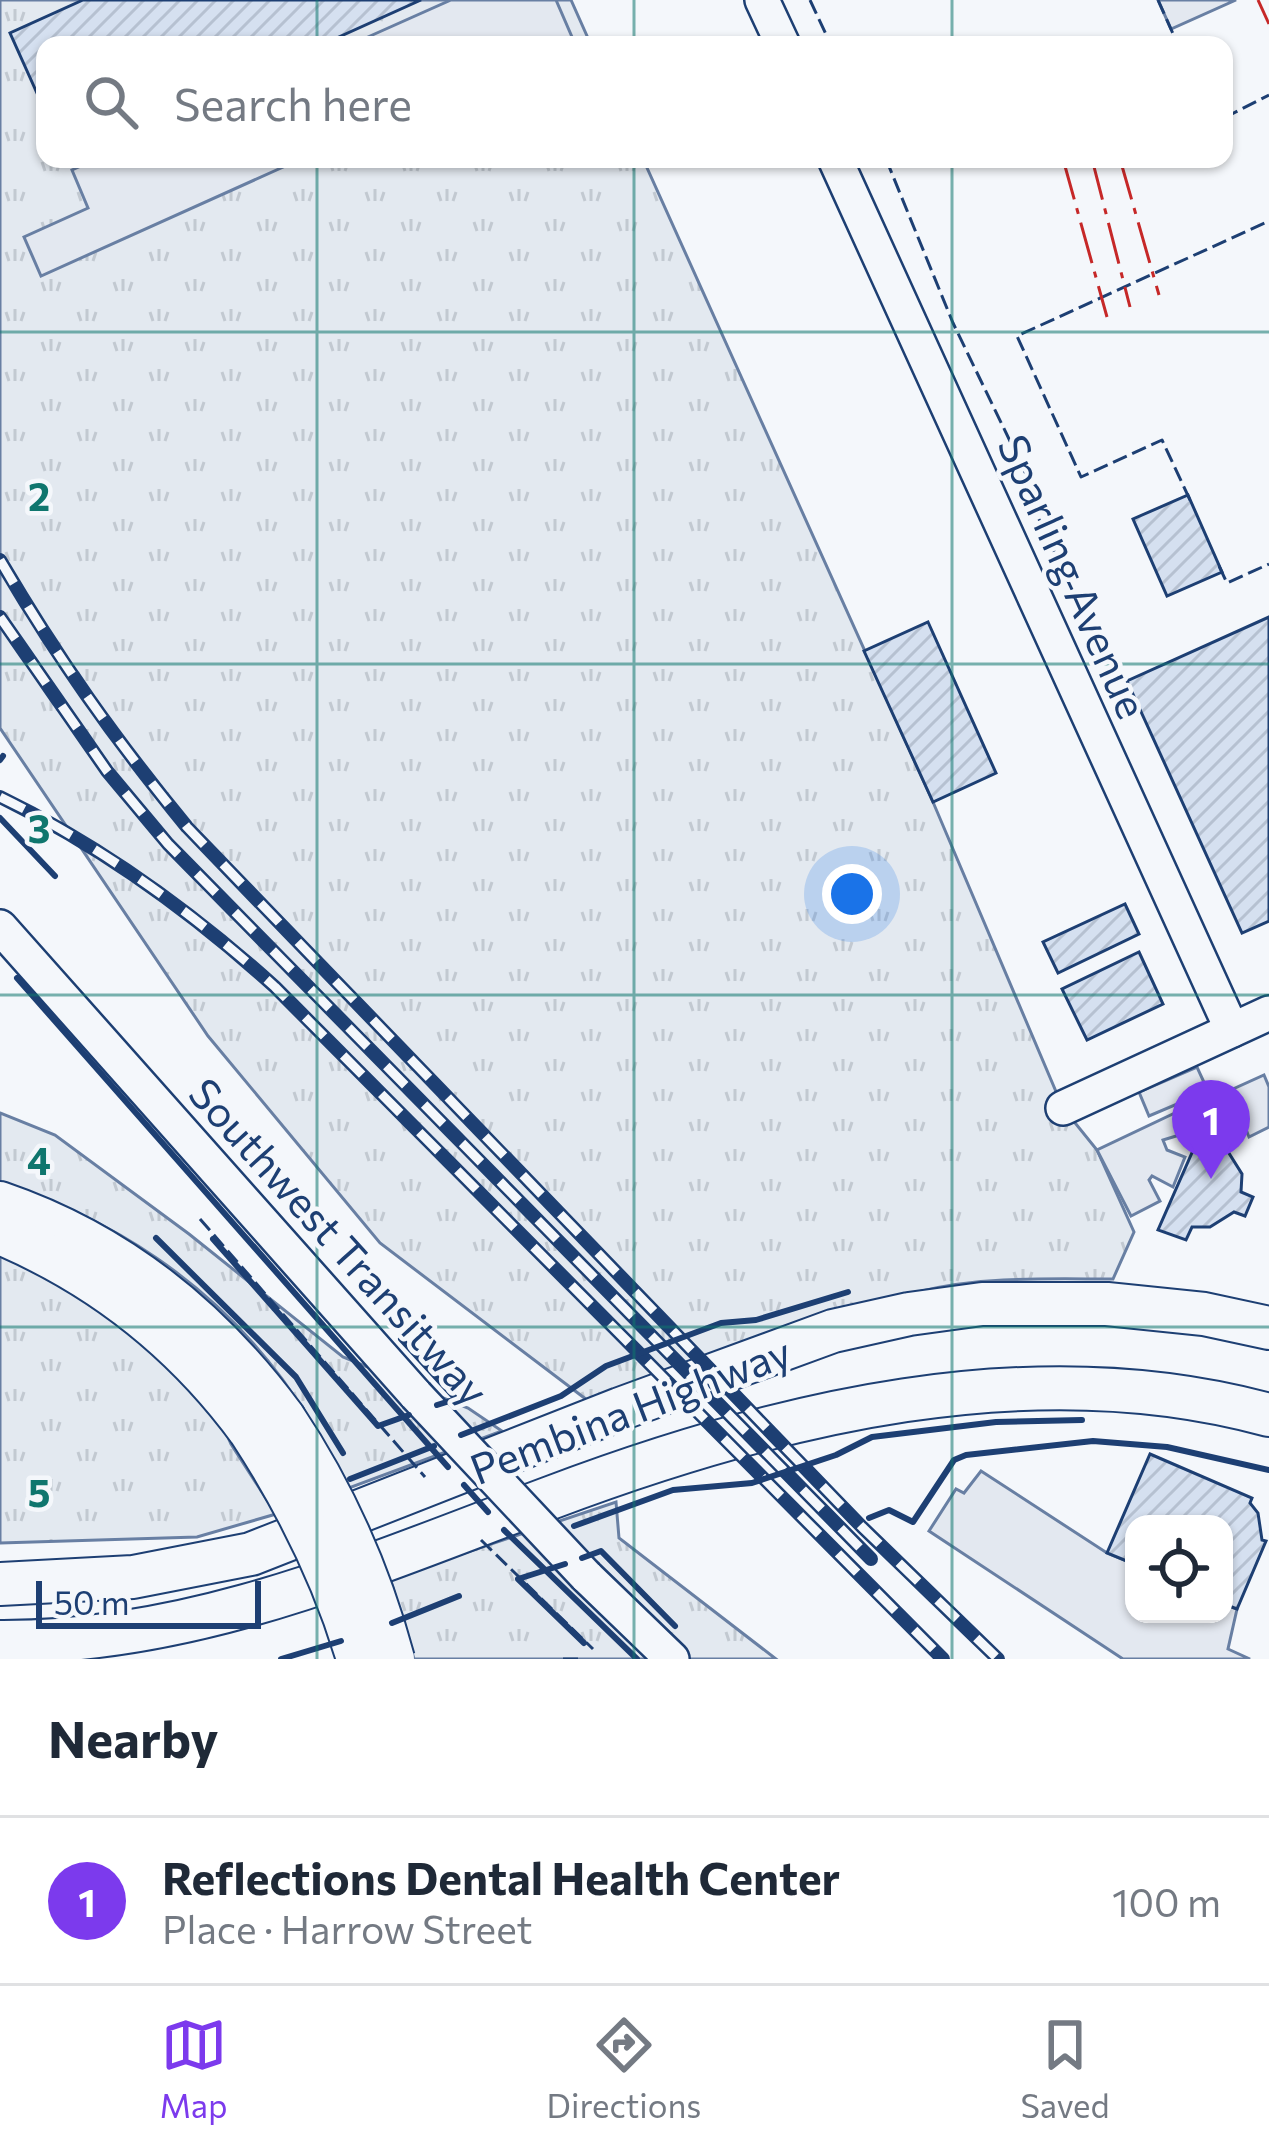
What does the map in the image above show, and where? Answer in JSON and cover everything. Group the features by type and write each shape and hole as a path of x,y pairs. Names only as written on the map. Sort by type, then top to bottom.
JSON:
{"main road":[{"path":"0,1203 82,1236 146,1277 216,1336 267,1425 358,1659"},
{"path":"0,1233 85,1274 141,1314 267,1425 343,1522 393,1659"},
{"name":"Pembina Highway","path":"0,1584 166,1573 251,1554 641,1401 833,1331 909,1313 982,1304 1107,1304 1186,1311 1269,1328"},
{"name":"Pembina Highway","path":"0,1642 128,1634 257,1606 554,1496 865,1406 991,1390 1098,1388 1200,1399 1269,1415"},
{"path":"0,1569 101,1579"},
{"path":"95,1659 197,1621"}],"street":[{"path":"762,0 779,36"},
{"name":"Sparling Avenue","path":"839,168 1232,1030"},
{"name":"Southwest Transitway","path":"0,927 416,1395 586,1576 672,1659"},
{"path":"1063,1108 1269,1012"}],"green space":[{"path":"0,0 571,0 587,36 36,36 36,168 647,168 933,802 1063,1108 1097,1150 1134,1232 1113,1279 993,1281 922,1291 796,1328 591,1403 380,1243 208,1036 0,728"},
{"path":"0,1113 55,1135 343,1357 468,1408 502,1431 349,1488 282,1379 192,1284 120,1235 0,1184"},
{"path":"0,1253 66,1283 149,1344 220,1419 276,1514 197,1537 0,1543"},
{"path":"616,1502 619,1538 776,1659 414,1659 390,1578"}],"shaded area":[{"path":"451,0 556,0 572,36 370,36"},
{"path":"1158,0 1236,0 1171,29"},
{"path":"281,168 41,276 24,237 88,208 72,170"},
{"path":"1197,1067 1208,1091 1149,1116 1139,1092"},
{"path":"1264,1075 1269,1087 1269,1127 1249,1137 1243,1122 1210,1109 1211,1099"},
{"path":"1177,1112 1186,1133 1163,1140 1167,1150 1185,1157 1173,1187 1152,1176 1149,1180 1160,1201 1131,1216 1097,1150"},
{"path":"981,1471 1125,1560 1125,1623 1233,1623 1233,1607 1237,1609 1228,1649 1250,1659 1123,1659 929,1531 956,1489 964,1493"}],"building":[{"path":"83,0 421,0 341,36 36,36 36,91 10,33"},
{"path":"1188,495 1222,572 1167,596 1133,519"},
{"path":"1269,617 1269,921 1242,933 1127,681"},
{"path":"928,622 996,773 933,802 864,651"},
{"path":"1125,904 1139,934 1058,973 1043,942"},
{"path":"1139,952 1163,1004 1087,1040 1062,989"},
{"path":"1206,1121 1234,1132 1227,1150 1242,1174 1241,1192 1253,1197 1245,1216 1234,1212 1210,1227 1192,1227 1186,1240 1158,1230"},
{"path":"1150,1454 1252,1498 1266,1541 1237,1609 1233,1607 1233,1515 1125,1515 1125,1560 1107,1553"}],"railway":[{"path":"0,560 88,697 187,827 862,1527 998,1659"},
{"path":"0,617 107,771 168,844 871,1559"},
{"path":"0,797 144,882 275,987 943,1659"}],"fence":[{"path":"810,0 827,36"},
{"path":"1158,0 1174,36"},
{"path":"1233,113 1269,95"},
{"path":"890,168 953,323 1037,497 1030,500 1097,643"},
{"path":"1190,500 1162,440 1081,477 1017,336 1269,221"},
{"path":"1219,566 1227,583 1269,564"},
{"path":"200,1219 425,1477"},
{"path":"481,1540 593,1649"},
{"path":"563,1659 582,1659"}],"wall":[{"path":"0,760 3,756"},
{"path":"0,818 55,876"},
{"path":"17,978 448,1467"},
{"path":"156,1238 296,1377 343,1453"},
{"path":"213,1239 378,1426 409,1415"},
{"path":"461,1435 561,1396 606,1366 721,1323 756,1320 848,1292"},
{"path":"401,1339 456,1399 437,1405"},
{"path":"574,1526 673,1490 752,1483 836,1455 872,1437 996,1422 1082,1420"},
{"path":"869,1518 889,1510 913,1522 954,1460 966,1455 1093,1441 1167,1447 1269,1470"},
{"path":"350,1479 434,1446"},
{"path":"464,1485 488,1512"},
{"path":"504,1530 637,1659"},
{"path":"582,1558 601,1551 675,1626"},
{"path":"565,1564 518,1579 584,1643"},
{"path":"392,1623 459,1596"},
{"path":"281,1659 341,1641"}],"power":[{"path":"1258,0 1269,24"},
{"path":"1066,168 1107,317"},
{"path":"1094,168 1130,307"},
{"path":"1123,168 1159,295"}],"place":[{"name":"Reflections Dental Health Center","path":"1211,1179"}]}
